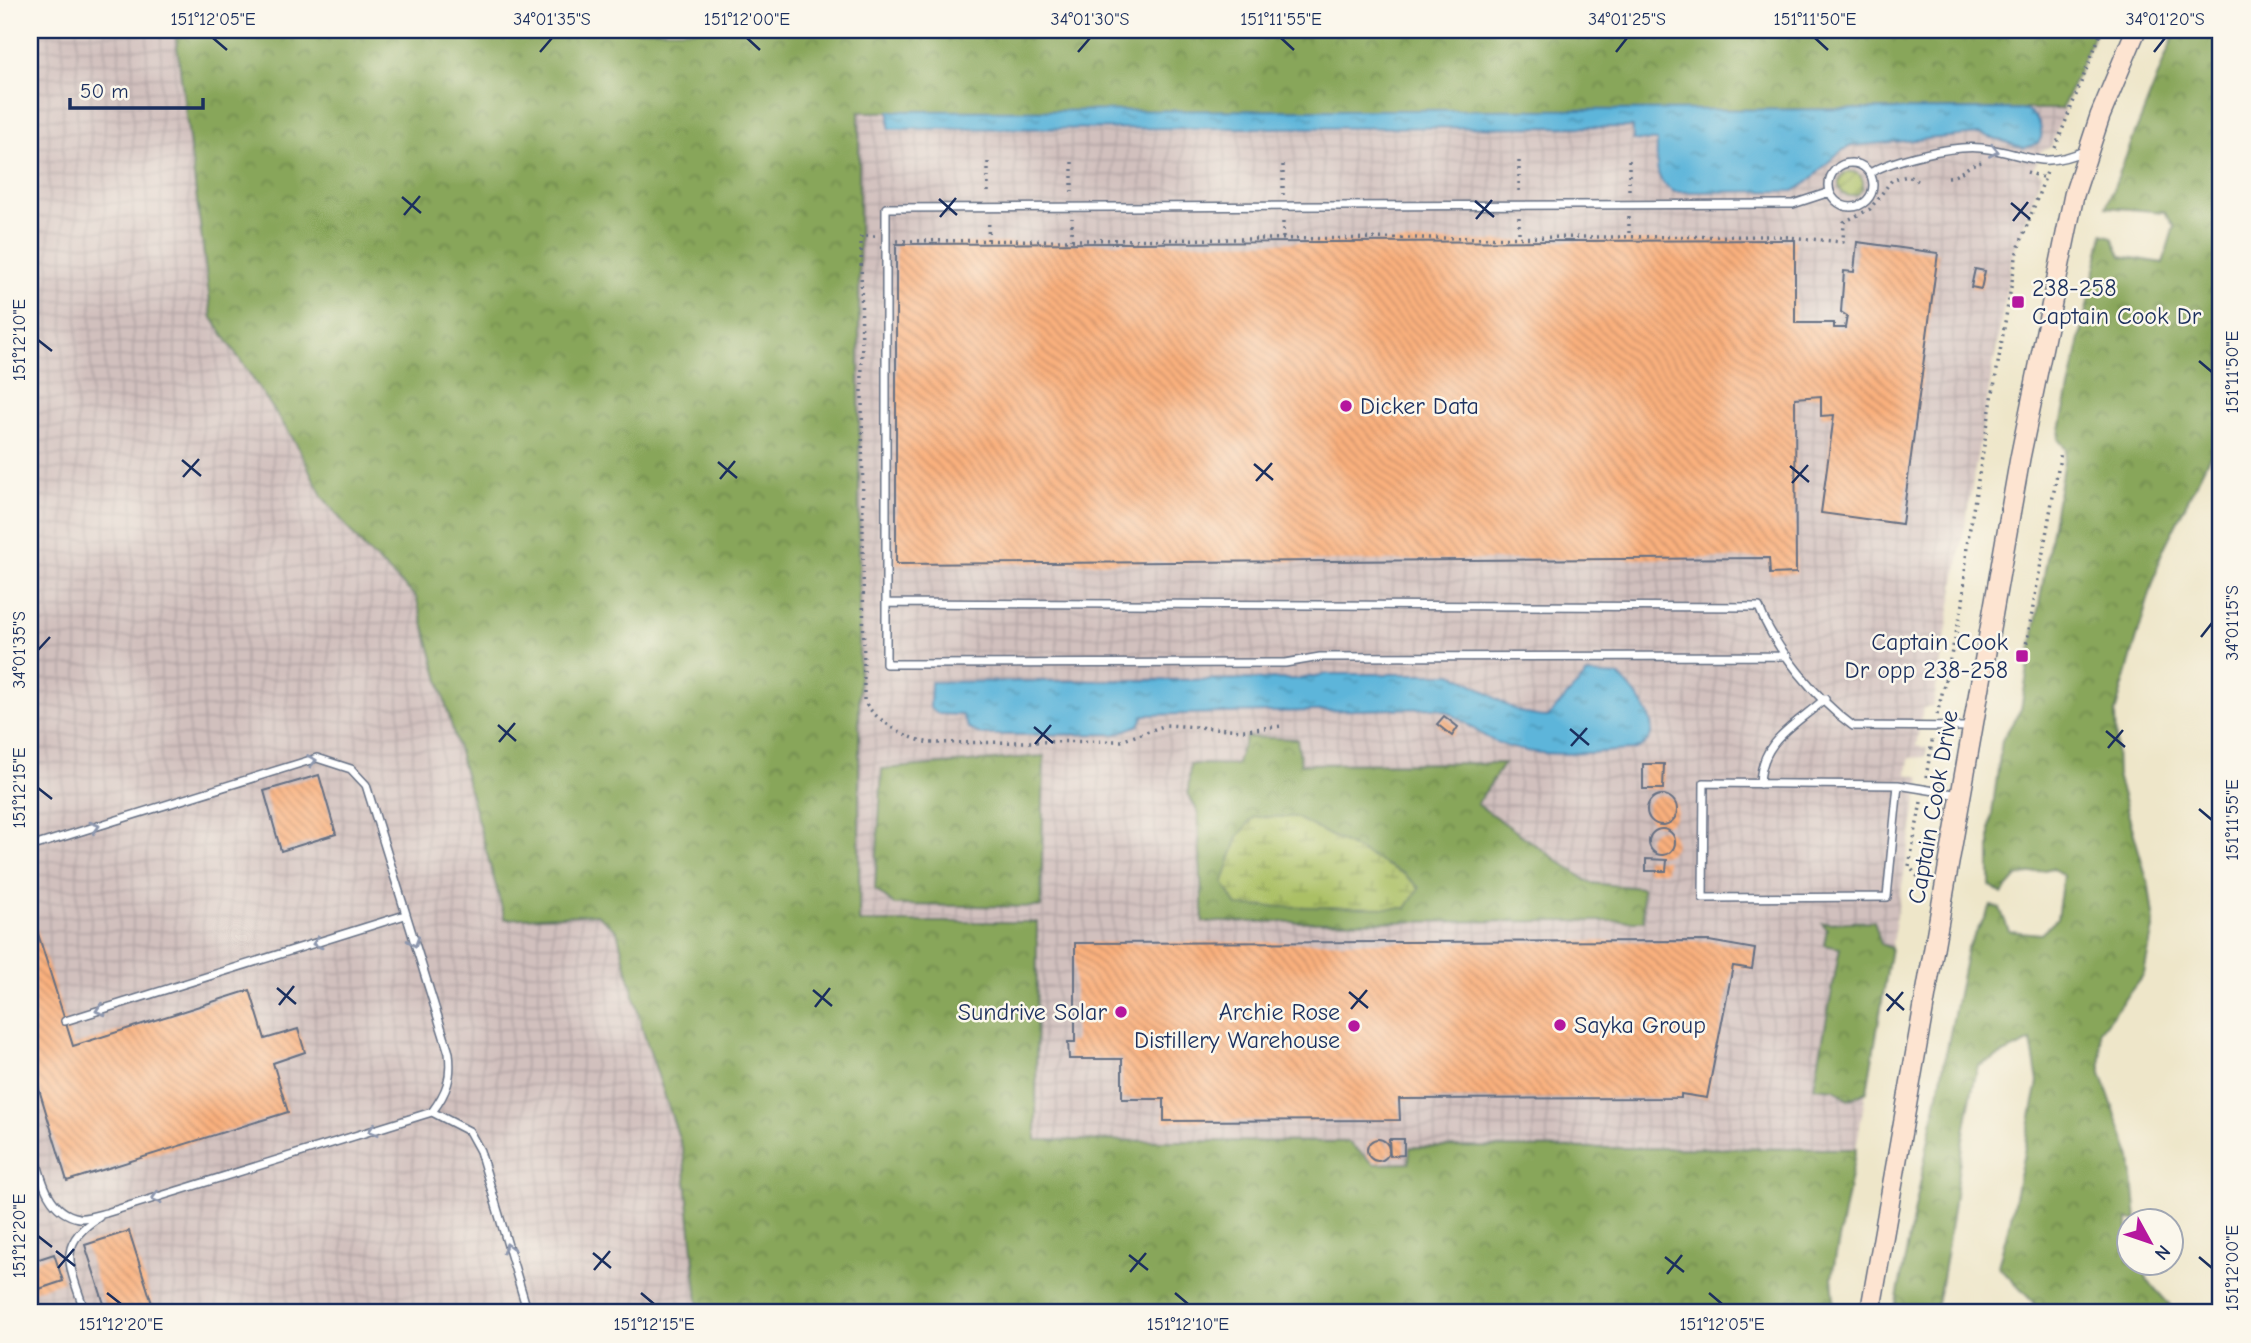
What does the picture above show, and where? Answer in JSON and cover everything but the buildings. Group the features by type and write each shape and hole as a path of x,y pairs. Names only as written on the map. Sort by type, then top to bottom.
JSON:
{"main road":[{"name":"Captain Cook Drive","path":"1870,1313 2022,446 2074,195 2136,30"}],"lane":[{"path":"1870,173 1883,166 1979,148 2024,159 2051,161 2071,157 2090,148"},
{"path":"1860,164 1870,173 1873,186 1863,203 1844,206 1830,192 1832,173 1841,165 1860,164"},
{"path":"1787,656 1320,657 1285,663 886,664 886,208 1793,204 1830,192"},
{"path":"886,603 1759,607 1773,636 1787,656 1853,726 1972,726"},
{"path":"1760,784 1761,764 1771,744 1825,699"},
{"path":"30,847 317,758 351,769 366,785 449,1054 452,1073 445,1095 432,1112 106,1213 79,1218 60,1210 49,1198 30,1138"},
{"path":"1898,785 1886,897 1703,898 1704,783 1898,785 1960,795"},
{"path":"65,1021 405,915"},
{"path":"432,1112 469,1131 480,1151 528,1313"},
{"path":"85,1313 70,1262 70,1244 78,1230 106,1213"}],"path":[{"path":"1940,905 1909,866 1935,727 1963,604 1967,545 2017,252 2102,30"},
{"path":"1629,160 1629,196"},
{"path":"1519,161 1519,196"},
{"path":"1948,177 1960,175 1970,164 1993,161"},
{"path":"988,162 988,197"},
{"path":"1072,162 1072,196"},
{"path":"1283,162 1283,196"},
{"path":"2019,169 2045,178"},
{"path":"894,241 1777,236 1843,242 1844,222 1870,209 1892,180 1908,176 1917,181"},
{"path":"1283,215 1283,239"},
{"path":"1519,215 1520,237"},
{"path":"1629,215 1629,237"},
{"path":"1072,216 1072,240"},
{"path":"989,217 989,240"},
{"path":"2024,657 2061,452"}],"shaded area":[{"path":"30,30 175,30 212,318 296,443 322,496 364,548 416,597 505,918 597,914 617,931 643,1031 683,1150 698,1302 703,1313 30,1313"},
{"path":"2065,109 2051,147 2040,152 2034,169 2042,173 2013,254 1933,706 1923,708 1916,746 1927,748 1925,757 1909,758 1907,774 1921,777 1856,1149 1410,1147 1409,1163 1374,1164 1347,1142 1036,1140 1037,922 859,922 859,111"}],"green space":[{"path":"175,30 2096,30 2062,109 859,112 859,922 1037,922 1036,1140 1348,1142 1374,1164 1409,1163 1410,1147 1856,1149 1832,1276 1835,1313 703,1313 698,1302 683,1150 643,1031 617,931 597,914 505,919 416,597 364,548 322,496 296,443 212,318"},
{"path":"2176,30 2221,30 2221,433 2162,552 2115,713 2117,775 2149,886 2154,923 2144,974 2100,1031 2101,1073 2131,1158 2136,1206 2114,1206 2114,1276 2146,1276 2177,1313 2037,1313 2033,1302 1998,1266 2010,1222 2038,1082 2031,1041 1978,1066 1965,1127 1935,1313 1894,1313 1967,949 1991,906 2000,908 2009,931 2041,934 2057,919 2063,875 2052,868 2017,877 2002,894 1990,885 1990,828 2002,740 2021,709 2066,449 2058,439 2103,234 2112,237 2121,256 2163,263 2174,226 2164,212 2106,207"},
{"path":"1851,172 1862,179 1863,184 1856,195 1851,196 1840,189 1839,184 1846,173"},
{"path":"1246,737 1297,739 1301,764 1504,763 1477,804 1590,883 1642,888 1644,921 1203,922 1198,812 1188,794 1190,764 1236,765","holes":["1367,856 1404,874 1406,908"]},
{"path":"1044,756 1041,907 894,905 875,889 882,769"},
{"path":"1254,817 1295,817 1404,874 1419,888 1406,908 1237,906 1223,882 1238,837"},
{"path":"1874,921 1881,944 1891,948 1867,1091 1848,1100 1835,1089 1814,1087 1840,948 1824,945 1827,929 1822,923"}],"water":[{"path":"2020,109 2030,113 2039,123 2041,138 2038,143 2024,148 1980,134 1851,146 1793,191 1675,192 1663,183 1660,177 1657,141 1633,140 1633,127 889,129 889,111"},
{"path":"1327,674 1452,674 1465,679 1509,707 1534,716 1548,717 1587,674 1619,676 1635,693 1648,714 1651,735 1645,744 1633,750 1540,753 1522,750 1488,738 1437,708 1144,715 1139,725 1116,734 982,735 969,729 962,715 939,714 930,708 931,682 1299,679"}],"place":[{"name":"238-258 Captain Cook Dr","path":"2018,302"},
{"name":"Dicker Data","path":"1346,406"},
{"name":"Captain Cook Dr opp 238-258","path":"2022,656"},
{"name":"Sundrive Solar","path":"1121,1012"},
{"name":"Sayka Group","path":"1560,1025"},
{"name":"Archie Rose Distillery Warehouse","path":"1354,1026"}]}
